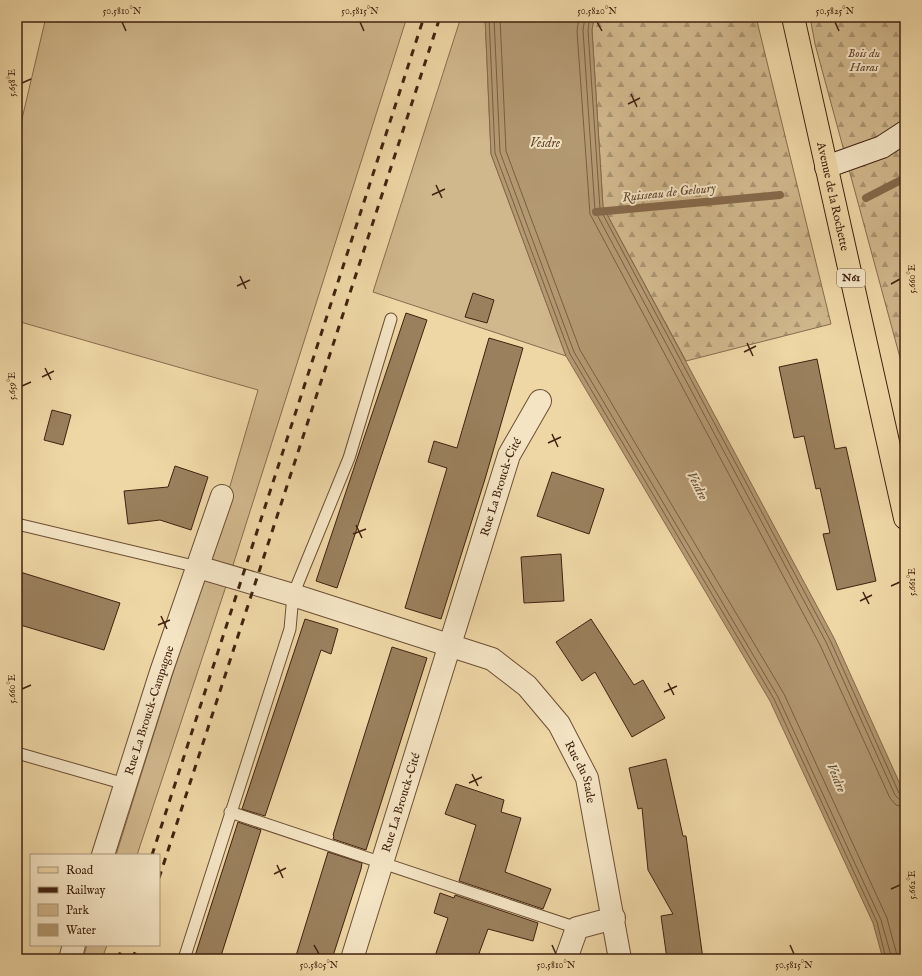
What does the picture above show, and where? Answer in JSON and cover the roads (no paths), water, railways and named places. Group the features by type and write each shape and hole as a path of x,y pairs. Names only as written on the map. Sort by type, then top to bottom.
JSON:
{"main road":[{"name":"Avenue de la Rochette","path":"793,17 905,518"}],"street":[{"path":"826,167 882,147 905,132"},
{"name":"Rue La Brouck-Cité","path":"352,959 509,455 540,401"},
{"name":"Rue La Brouck-Campagne","path":"103,854 125,784 222,496"},
{"path":"198,566 293,595 449,646"},
{"name":"Rue du Stade","path":"449,646 492,659 527,686 559,724 587,778 614,918 620,959"},
{"path":"566,959 577,928 614,918"},
{"path":"70,959 74,946"}],"lane":[{"path":"184,959 290,629 293,595 349,458 392,319"},
{"path":"17,524 198,566"},
{"path":"17,753 125,784"},
{"path":"230,812 577,928"}],"water":[{"name":"Vesdre","path":"485,17 594,17 592,30 603,207 834,638 905,795 905,959 883,959 873,923 770,701 566,356 491,154"}],"waterway":[{"name":"Ruisseau de Geloury","path":"866,198 905,178"},
{"name":"Ruisseau de Geloury","path":"596,212 780,195"}],"railway":[{"path":"152,854 424,17"},
{"path":"160,875 440,17"},
{"path":"118,959 123,946"},
{"path":"133,959 137,946"}],"park label":[{"name":"Bois du Haras","path":"864,60"}]}
